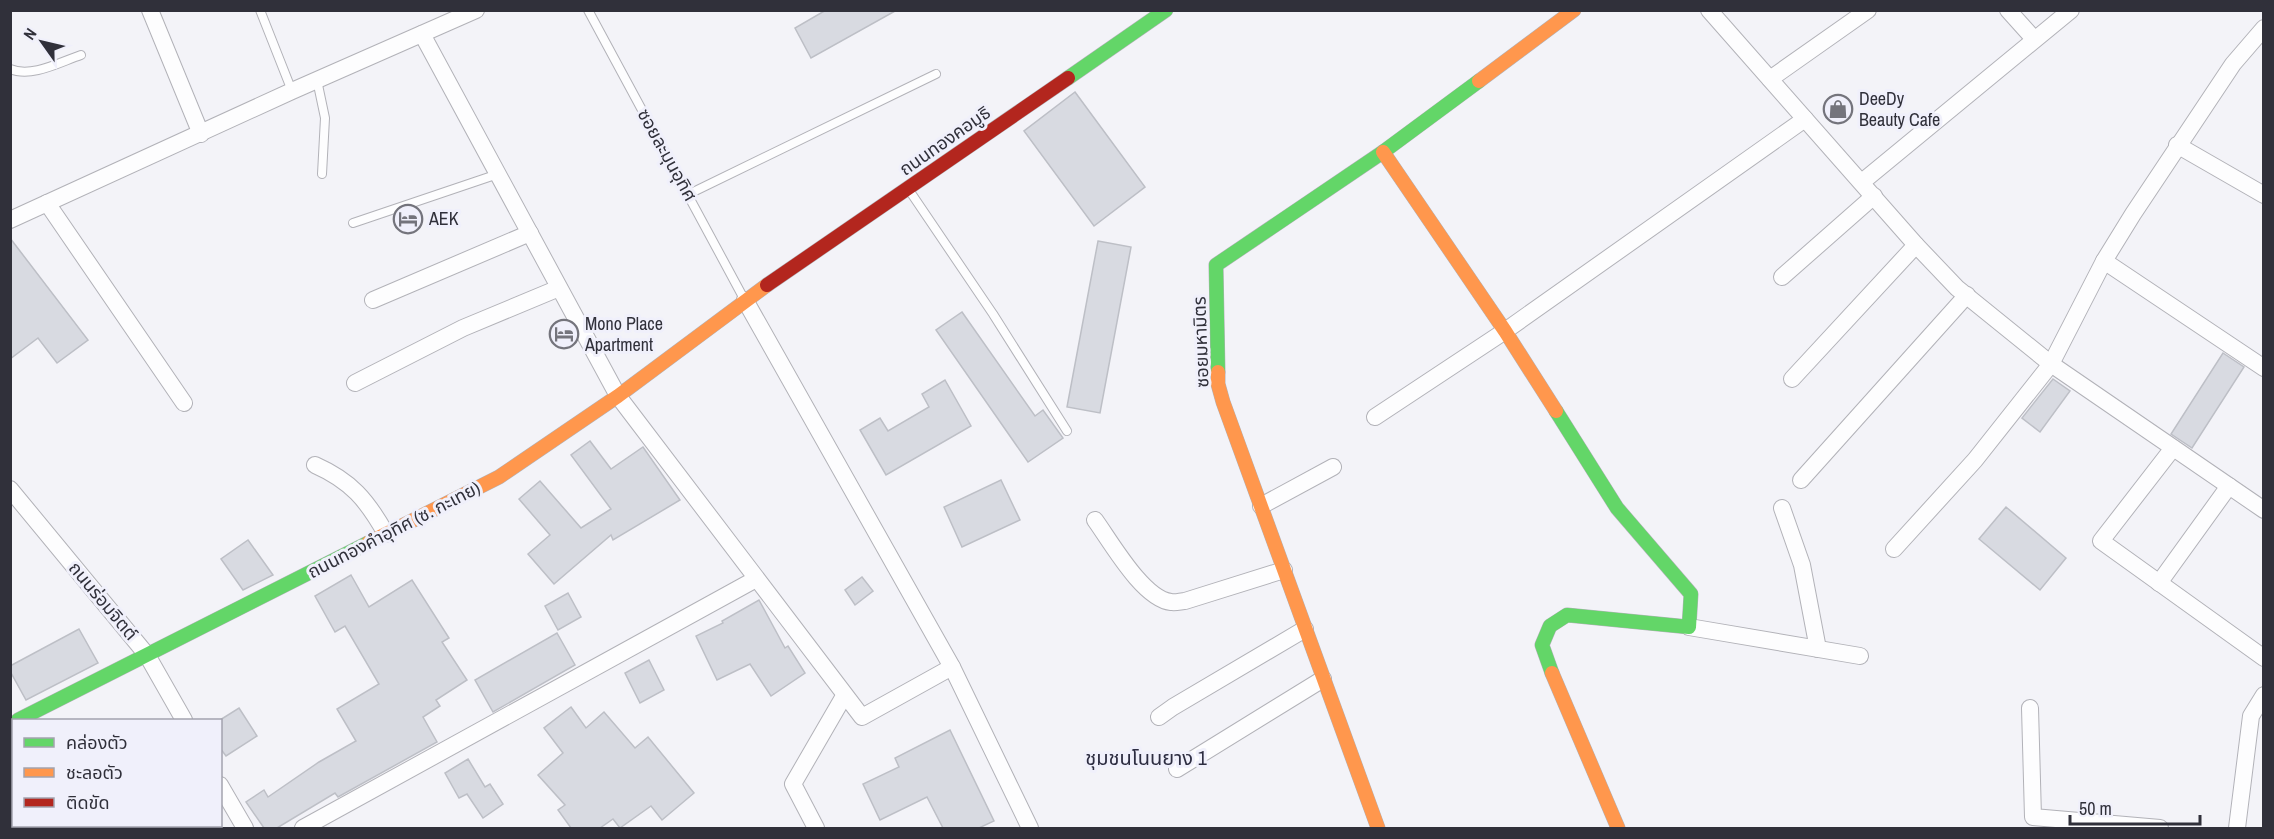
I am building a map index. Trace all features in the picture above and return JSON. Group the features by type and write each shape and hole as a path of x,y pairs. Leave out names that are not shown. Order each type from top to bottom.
{"street":[{"path":"150,10 201,134"},
{"path":"10,220 476,10"},
{"name":"ถนนทองคอมูธิ","path":"745,300 1166,10"},
{"name":"ซอยมหามิตร","path":"1378,828 1218,384 1216,265 1383,152 1574,10"},
{"path":"1709,10 1916,245 1967,295 2051,364 2264,510"},
{"path":"1770,79 1868,10"},
{"path":"2008,10 2034,39"},
{"path":"1862,182 2072,10"},
{"path":"1894,549 1975,460 2051,364 2104,261 2177,145 2234,64 2264,28"},
{"path":"422,34 618,396 844,696 862,717 952,667"},
{"path":"1375,417 1505,331 1804,119"},
{"path":"2177,145 2264,195"},
{"path":"1383,152 1505,331 1617,508 1691,594 1689,627"},
{"path":"1782,277 1874,196"},
{"path":"47,203 184,403"},
{"path":"373,300 530,233"},
{"path":"1792,379 1916,245"},
{"path":"2104,261 2264,368"},
{"path":"355,383 463,328 559,288"},
{"path":"1801,480 1967,295"},
{"path":"745,300 952,667 1030,828"},
{"name":"ถนนทองคำอุทิศ (ซ. กะเทย)","path":"20,719 499,477 618,396 745,300"},
{"path":"2173,448 2101,541 2264,658"},
{"path":"315,465 353,487 375,515 386,534"},
{"path":"1261,506 1333,467"},
{"path":"2159,583 2229,486"},
{"name":"ถนนร่อมจิตต์","path":"10,489 147,655 183,719"},
{"path":"1782,508 1802,566 1818,649"},
{"path":"1095,520 1140,581 1152,593 1173,603 1284,570"},
{"path":"303,828 756,579"},
{"path":"1618,828 1555,682 1542,645 1550,626 1567,615 1689,627 1860,656"},
{"path":"1159,717 1305,629"},
{"path":"1177,769 1323,679"},
{"path":"2237,828 2251,716 2264,695"},
{"path":"816,828 793,784 844,696"},
{"path":"2030,708 2033,817 2160,828"},
{"path":"222,788 245,828"}],"lane":[{"path":"260,10 292,91"},
{"name":"ซอยละมุนอุทิศ","path":"588,10 745,300"},
{"path":"10,69 20,73 81,55"},
{"path":"688,194 936,74"},
{"path":"317,80 325,118 322,174"},
{"path":"353,223 498,174"},
{"path":"908,188 993,314 1067,430"}],"building":[{"path":"826,10 897,10 811,58 795,28"},
{"path":"1075,92 1145,187 1094,226 1024,131"},
{"path":"10,238 88,340 57,363 38,338 10,359"},
{"path":"1098,241 1131,247 1100,413 1067,407"},
{"path":"962,312 1035,416 1043,410 1063,438 1028,462 936,330"},
{"path":"2223,353 2244,367 2192,448 2171,434"},
{"path":"2053,379 2070,391 2040,432 2022,418"},
{"path":"945,380 971,426 886,475 860,430 880,418 888,431 929,407 922,394"},
{"path":"590,441 611,469 643,447 680,500 613,540 611,535 554,584 528,554 550,535 519,499 540,481 581,528 611,509 571,455"},
{"path":"1001,480 1020,520 962,547 944,507"},
{"path":"2006,507 2066,558 2040,590 1979,539"},
{"path":"248,540 273,575 243,590 221,559"},
{"path":"351,575 369,607 412,580 449,638 442,642 467,680 436,700 440,706 423,717 437,742 338,797 335,793 277,828 264,828 246,802 264,790 268,797 319,762 356,741 337,709 379,684 345,626 335,632 315,596"},
{"path":"862,577 873,591 855,605 845,590"},
{"path":"568,593 581,617 558,630 545,606"},
{"path":"759,600 785,648 788,646 805,673 771,696 750,664 717,680 696,636 723,623 722,621"},
{"path":"79,629 98,663 26,700 10,671 10,666"},
{"path":"557,633 575,665 493,712 475,680"},
{"path":"649,660 664,690 640,703 625,673"},
{"path":"571,707 586,728 604,712 635,748 648,737 694,793 662,820 651,806 620,828 613,819 600,828 571,828 558,810 565,805 538,775 563,753 544,728"},
{"path":"239,708 257,736 226,756 222,751 222,719"},
{"path":"950,730 994,821 979,828 943,828 927,797 880,820 863,784 899,767 895,758"},
{"path":"468,759 485,787 490,784 503,804 483,818 467,794 459,798 445,773"}],"traffic: fast":[{"path":"1068,78 1166,10"},
{"path":"1218,372 1216,265 1383,152 1479,81"},
{"path":"1552,673 1542,645 1550,626 1567,615 1689,627 1691,594 1617,508 1556,411"},
{"path":"20,719 368,543"}],"traffic: slow":[{"path":"1479,81 1574,10"},
{"path":"1383,152 1505,331 1556,411"},
{"path":"368,543 499,477 618,396 767,285"},
{"path":"1218,372 1218,384 1223,402 1378,828"},
{"path":"1552,673 1618,828"}],"traffic: jam":[{"path":"767,285 1068,78"}],"place":[{"name":"DeeDy Beauty Cafe","path":"1838,109"},
{"name":"AEK","path":"408,219"},
{"name":"Mono Place Apartment","path":"564,334"}],"district":[{"name":"ชุมชนโนนยาง 1","path":"1146,758"}]}
